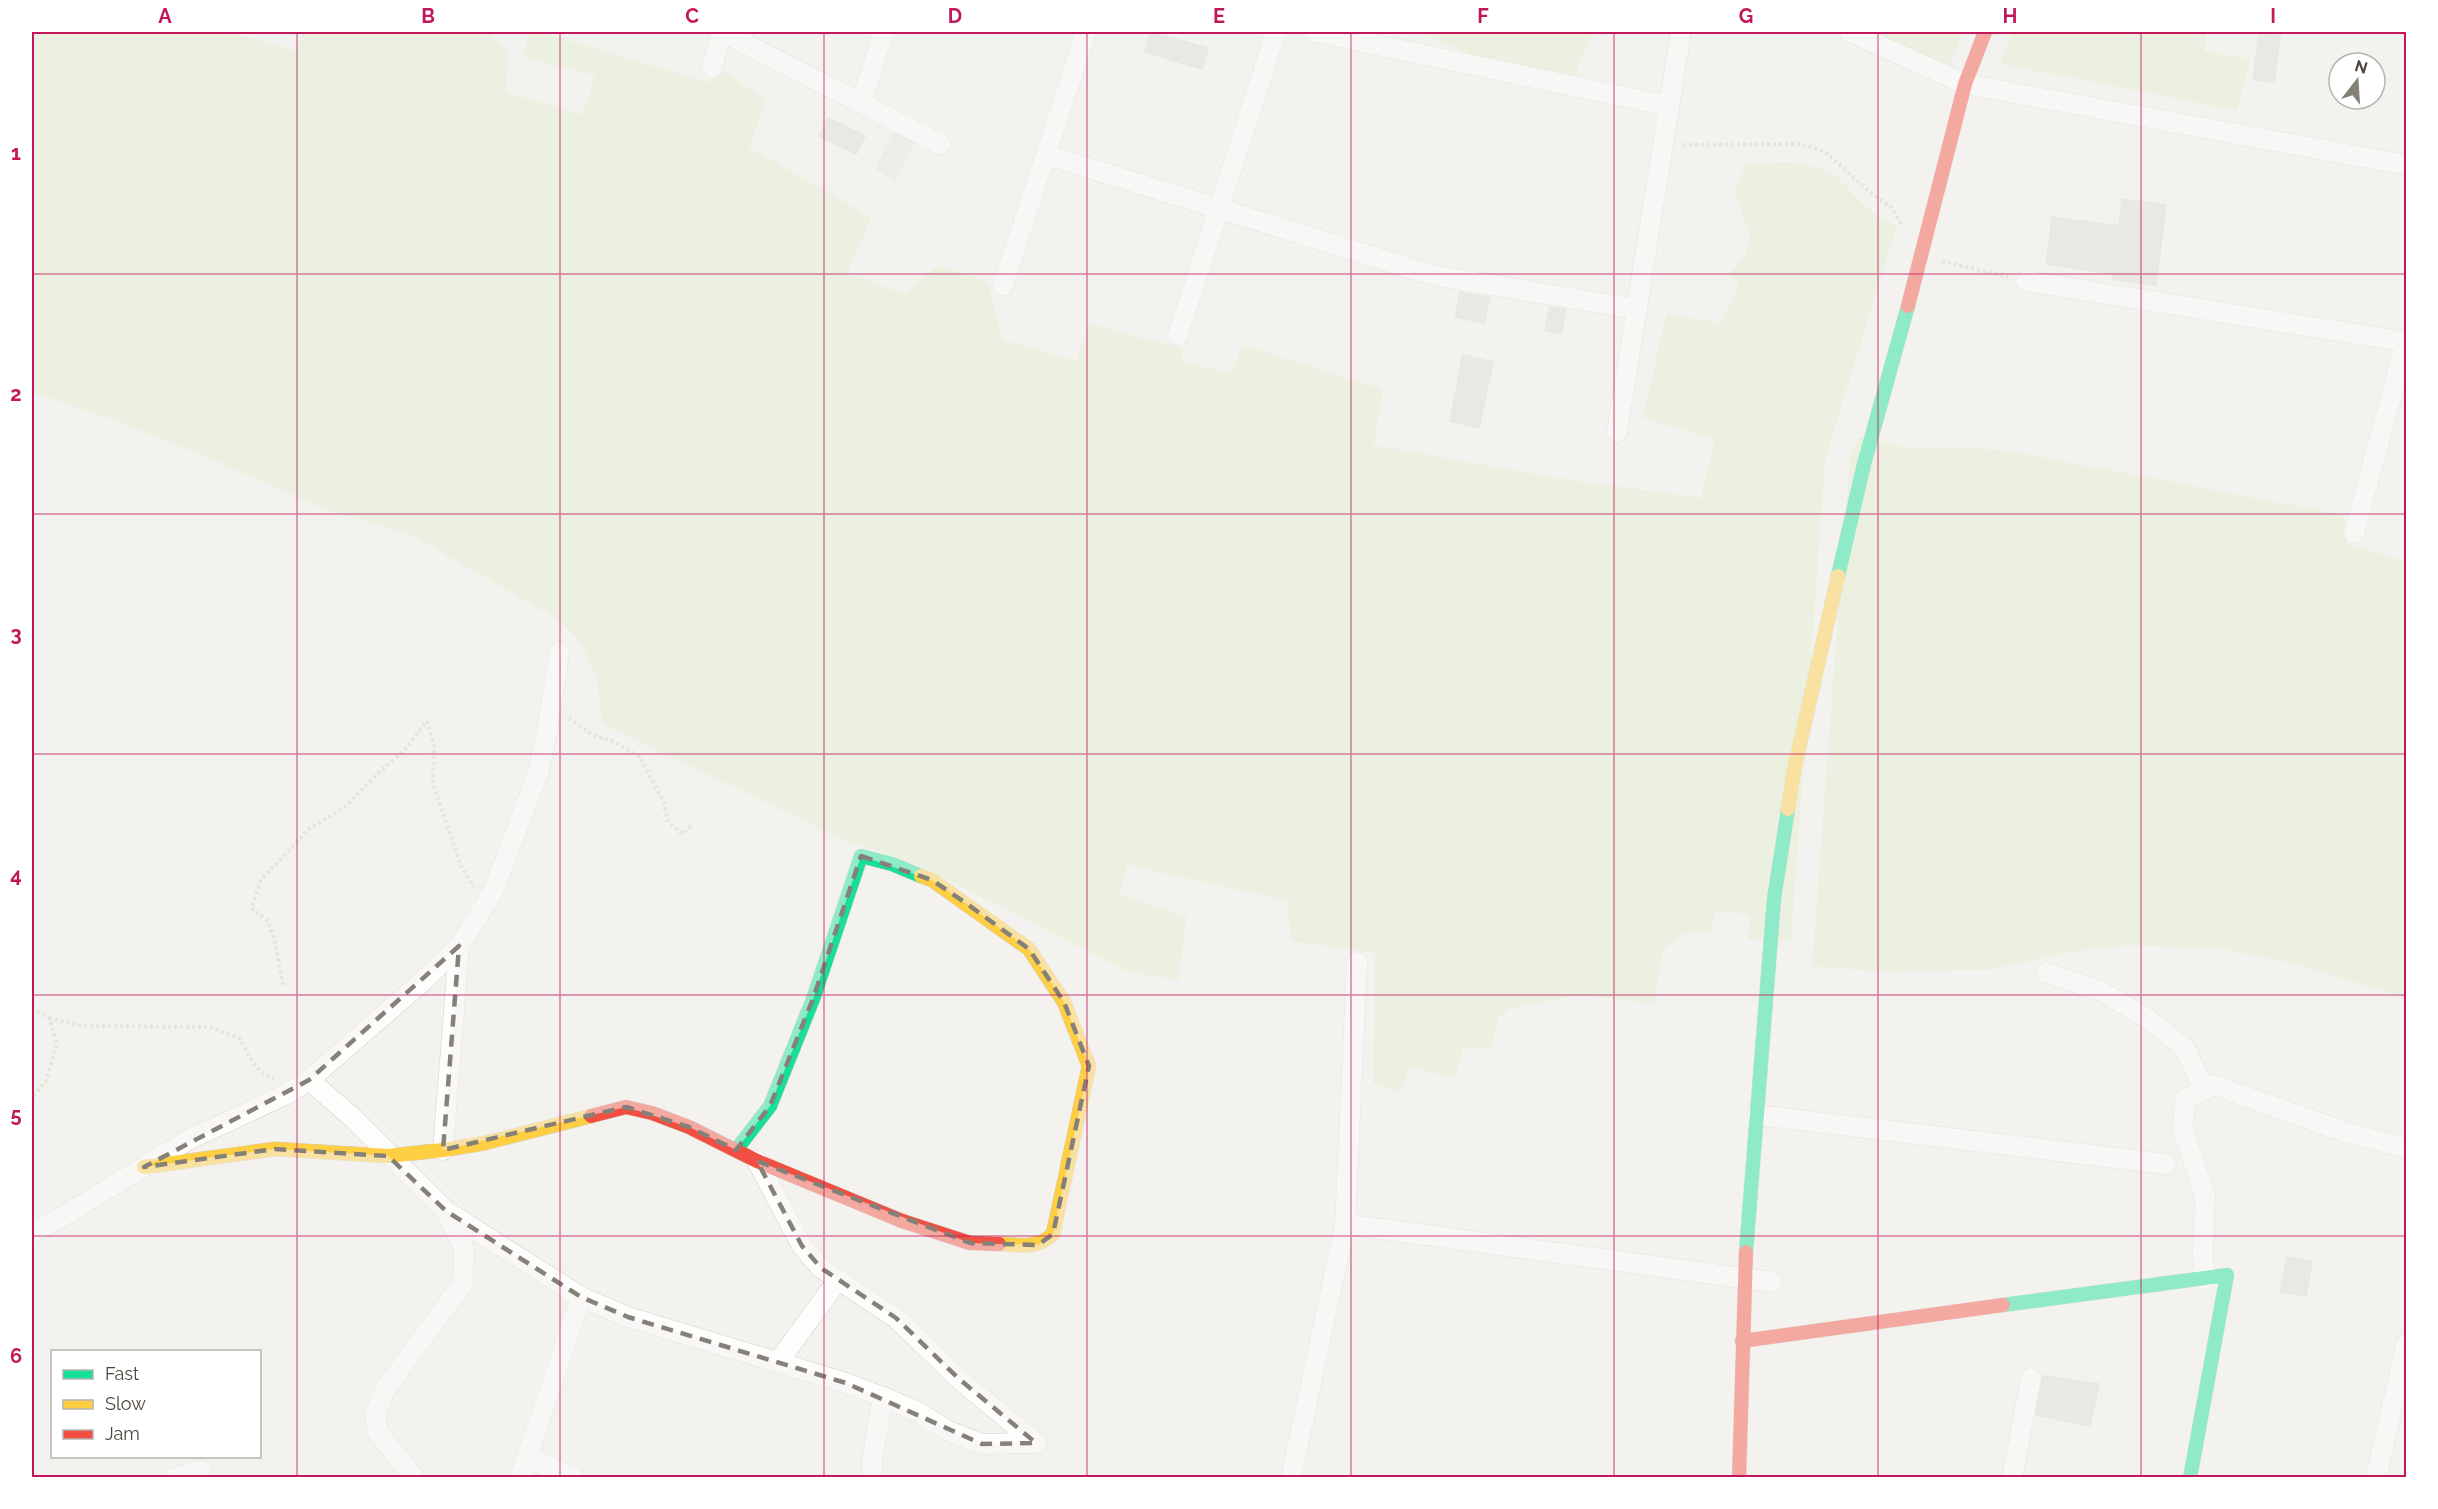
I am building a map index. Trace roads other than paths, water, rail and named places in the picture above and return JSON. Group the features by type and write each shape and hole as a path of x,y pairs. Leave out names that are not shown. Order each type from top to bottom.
{"street":[{"path":"712,67 723,32 940,144"},
{"path":"861,103 884,32"},
{"path":"1003,285 1086,32"},
{"path":"1178,335 1276,32"},
{"path":"1315,32 1669,106"},
{"path":"1617,432 1682,32"},
{"path":"1850,32 1965,84 2406,165"},
{"path":"1739,1478 1744,1279 1774,899 1794,770 1864,464 1965,84 1985,32"},
{"path":"1047,154 1432,275 1636,309"},
{"path":"2026,281 2406,342 2354,533"},
{"path":"32,1232 55,1221 188,1140 287,1094 309,1080 423,981 459,946 493,892 538,773 552,705 559,653"},
{"path":"144,1167 275,1149 388,1156 443,1150 485,1143 626,1107 652,1113 689,1127 757,1161 902,1221 970,1244 1038,1245 1053,1234 1089,1066 1064,1002 1029,949 932,880 892,864 861,856 813,999 770,1106 736,1150"},
{"path":"443,1150 459,946"},
{"path":"1291,1478 1345,1224 1357,962"},
{"path":"2047,973 2101,991 2148,1020 2185,1048 2204,1089"},
{"path":"309,1080 352,1118 446,1211 581,1297 628,1317 778,1362 883,1397 918,1412 946,1430 982,1444 1035,1443 958,1378 896,1318 821,1268 802,1246 757,1161"},
{"path":"2205,1278 2203,1256 2205,1196 2183,1130 2184,1099 2214,1085 2345,1132 2406,1148"},
{"path":"1757,1115 2166,1164"},
{"path":"414,1478 378,1432 375,1414 386,1388 463,1283 464,1249 446,1211"},
{"path":"1345,1224 1772,1282"},
{"path":"1742,1341 2227,1275 2190,1478"},
{"path":"778,1362 838,1280"},
{"path":"520,1478 581,1297"},
{"path":"2376,1478 2406,1345"},
{"path":"2012,1478 2031,1378"},
{"path":"873,1478 872,1462 883,1397"},
{"path":"527,1457 574,1478"},
{"path":"175,1478 201,1470"}]}
